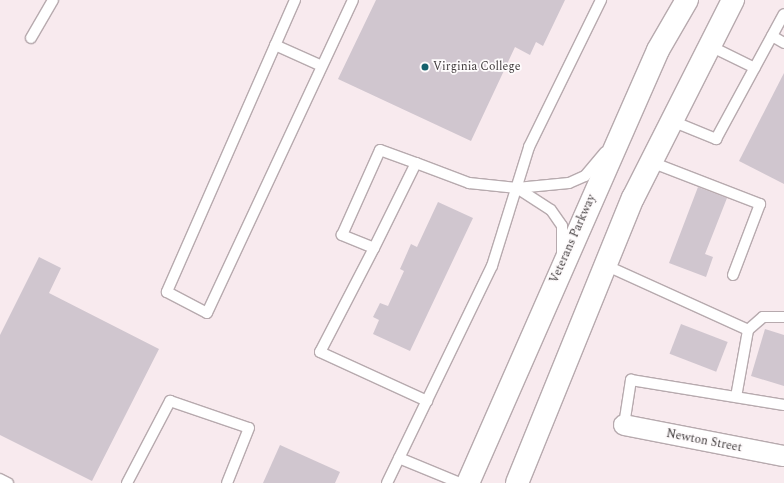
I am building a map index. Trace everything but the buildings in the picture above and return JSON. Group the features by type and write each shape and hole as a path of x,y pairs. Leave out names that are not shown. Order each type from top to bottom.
{"main road":[{"name":"Veterans Parkway","path":"468,483 562,263 658,50 687,0"},
{"path":"517,483 561,382 605,265 651,162 708,44 733,0"}],"street":[{"name":"Newton Street","path":"624,425 784,456"}],"lane":[{"path":"31,38 53,0"},
{"path":"295,0 167,292 207,313 353,0"},
{"path":"387,483 492,266 529,147 601,0"},
{"path":"672,121 716,139 784,14"},
{"path":"772,36 784,43"},
{"path":"708,44 755,68"},
{"path":"275,45 322,66"},
{"path":"374,248 342,235 380,150 469,183 516,188 569,183 585,176 620,134"},
{"path":"651,162 760,204 733,275"},
{"path":"416,163 320,352 427,401"},
{"path":"516,188 540,200 562,226 562,263"},
{"path":"605,265 748,330"},
{"path":"736,397 748,330 763,317 784,316"},
{"path":"624,425 631,380 784,405"},
{"path":"127,483 170,401 248,428 227,483"},
{"path":"399,458 460,483"},
{"path":"0,479 8,483"}],"place":[{"name":"Virginia College","path":"425,67"}]}
